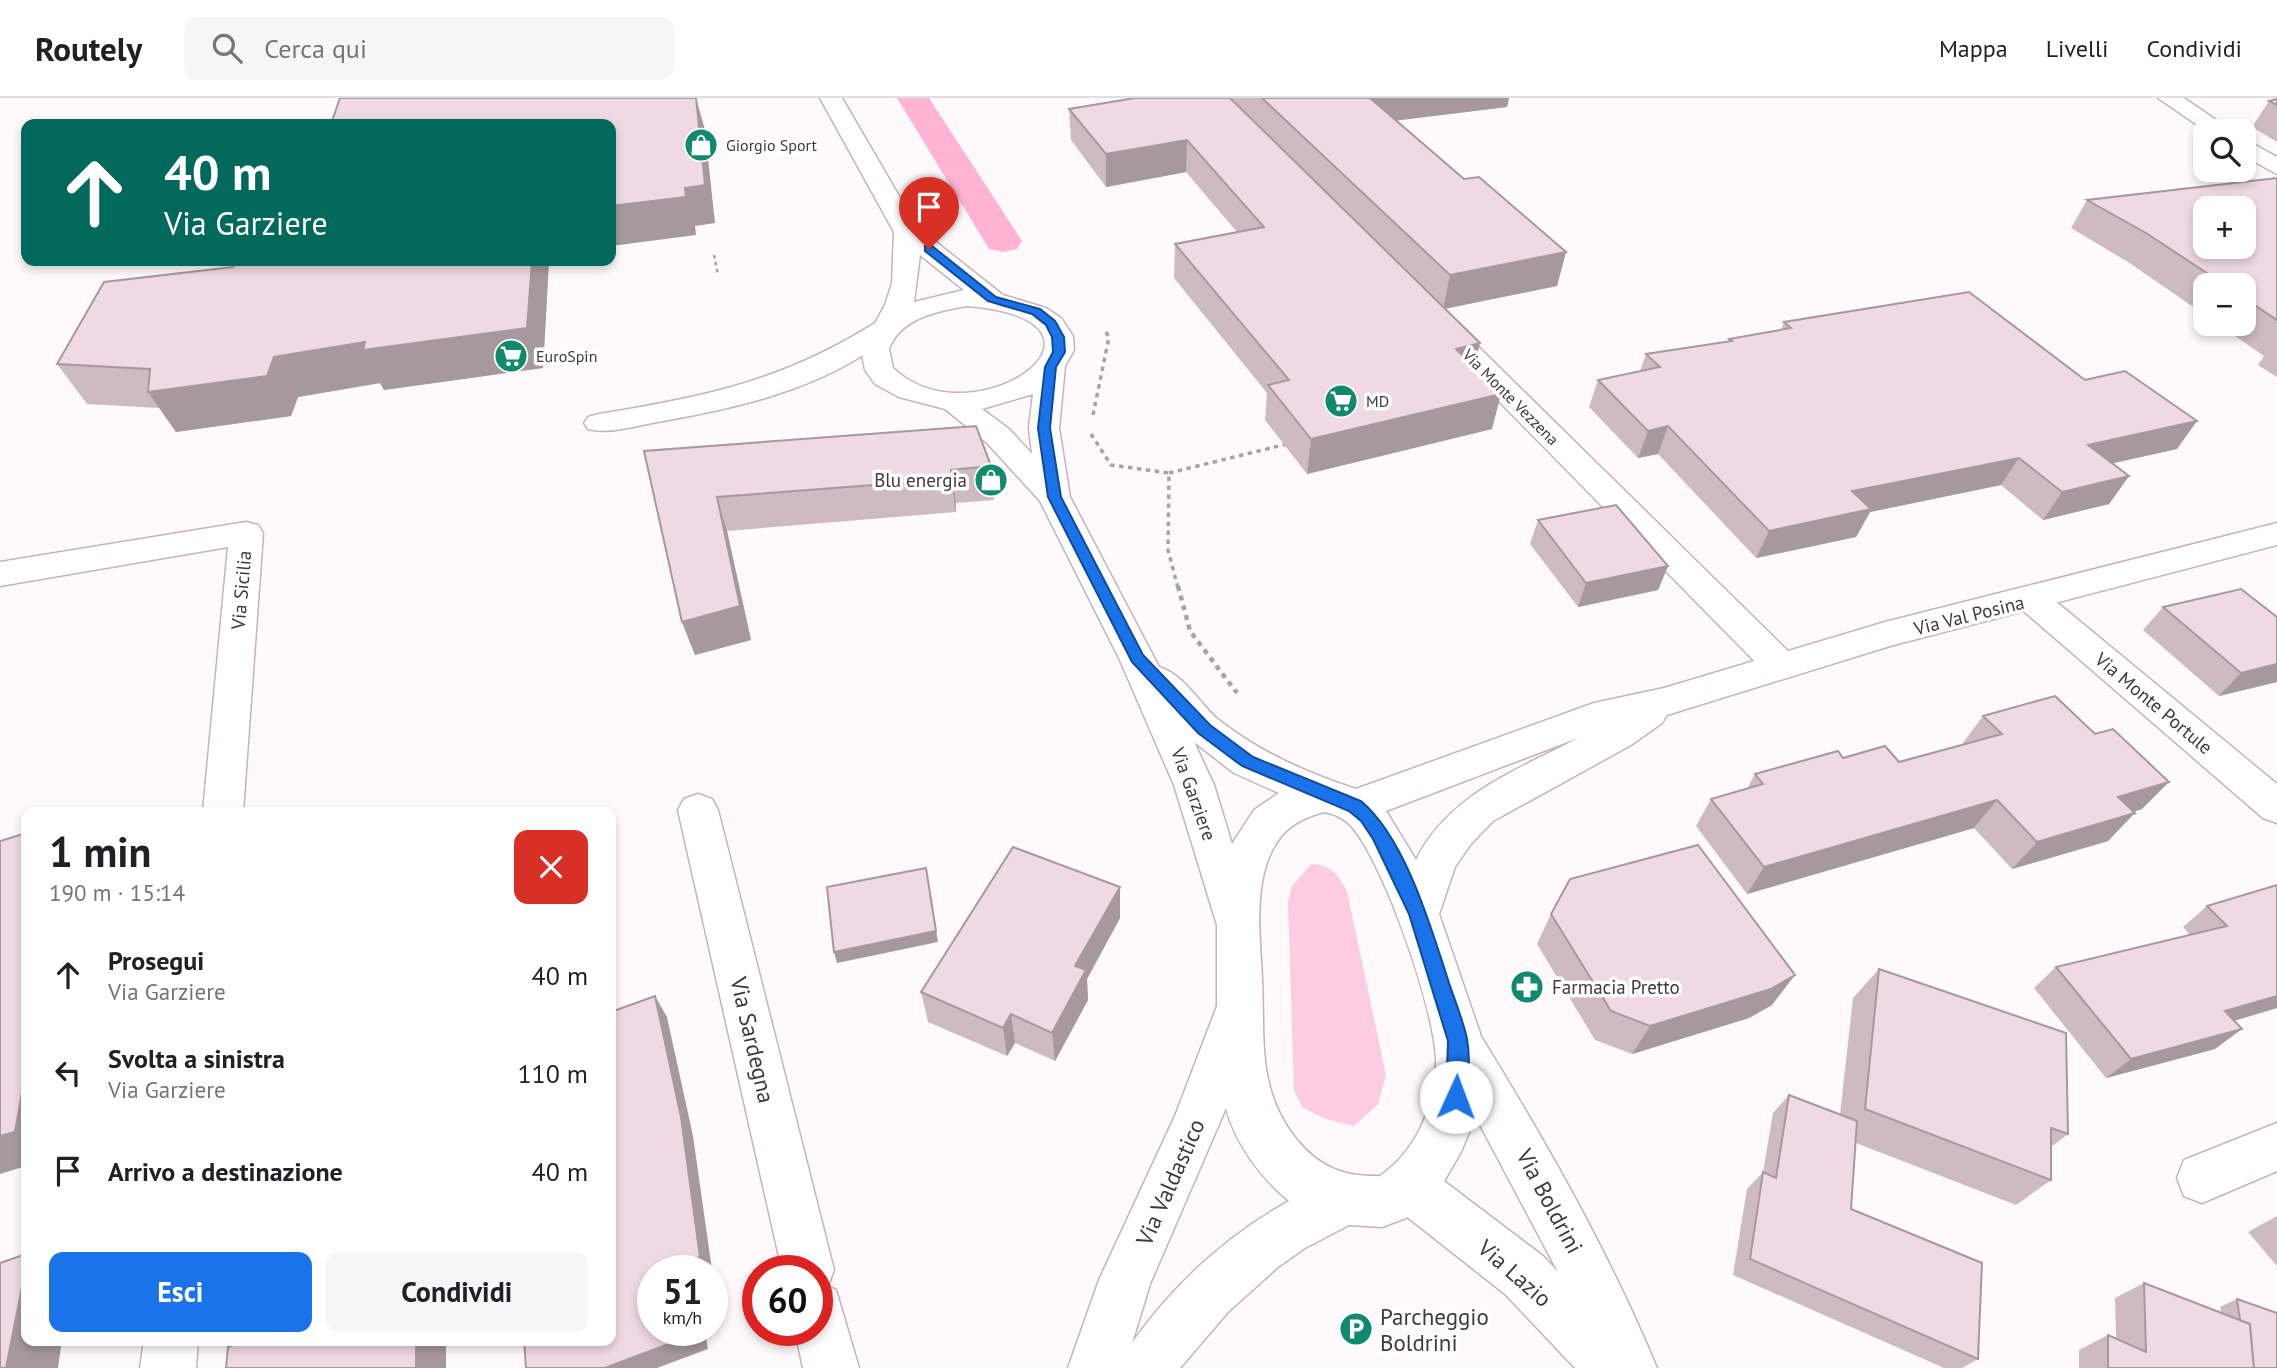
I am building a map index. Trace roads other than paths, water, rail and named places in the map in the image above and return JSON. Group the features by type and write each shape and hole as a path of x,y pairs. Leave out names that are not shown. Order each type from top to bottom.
{"main road":[{"name":"Via Garziere","path":"831,98 907,232 992,299"},
{"path":"2169,98 2202,119"},
{"path":"2256,154 2277,167"},
{"name":"Via Garziere","path":"907,232 907,281 901,307 874,347 877,366 892,383 919,395 972,400 1010,392 1034,381 1051,367"},
{"name":"Via Garziere","path":"885,329 920,307 955,300 992,299 1036,312 1051,323 1058,337 1059,352 1051,367 1044,428 1054,497"},
{"name":"Via Monte Vezzena","path":"1417,302 1781,666"},
{"path":"599,423 681,410 783,385 847,356 885,329"},
{"name":"Via Garziere","path":"952,400 998,436 1054,497 1138,658 1194,785 1238,934"},
{"name":"Via Sicilia","path":"0,574 246,533 223,807"},
{"name":"Via Val Posina","path":"1238,934 1241,874 1250,849 1278,813 1293,802 1339,801 1594,716 1664,702 1885,635 2277,534"},
{"name":"Via Monte Portule","path":"2031,599 2277,807"},
{"name":"Via Garziere","path":"1138,658 1204,729 1225,746 1248,762 1339,801"},
{"name":"Via Val Posina","path":"1418,914 1436,862 1455,833 1479,810 1618,736 1664,702"},
{"path":"1238,934 1241,1060 1251,1112 1284,1166 1316,1192 1344,1201 1385,1202 1410,1187 1439,1144 1456,1097 1458,1041 1418,914 1402,877 1367,816 1339,801"},
{"name":"Via Sardegna","path":"698,810 804,1255"},
{"name":"Via Valdastico","path":"1096,1368 1125,1280 1203,1107 1240,995"},
{"name":"Via Boldrini","path":"1458,1041 1510,1126 1593,1283 1629,1368"},
{"path":"2203,1178 2277,1147"},
{"name":"Via Lazio","path":"1410,1187 1524,1275 1613,1368"},
{"path":"1147,1368 1171,1330 1267,1242 1316,1212 1344,1201"},
{"path":"168,1368 170,1346"},
{"path":"826,1346 831,1368"}],"waterway":[{"path":"913,98 1003,241"}],"place":[{"name":"Giorgio Sport","path":"701,145"},
{"name":"EuroSpin","path":"511,356"},
{"name":"MD","path":"1341,401"},
{"name":"Blu energia","path":"991,480"},
{"name":"Farmacia Pretto","path":"1527,987"},
{"name":"Parcheggio Boldrini","path":"1356,1329"}]}
